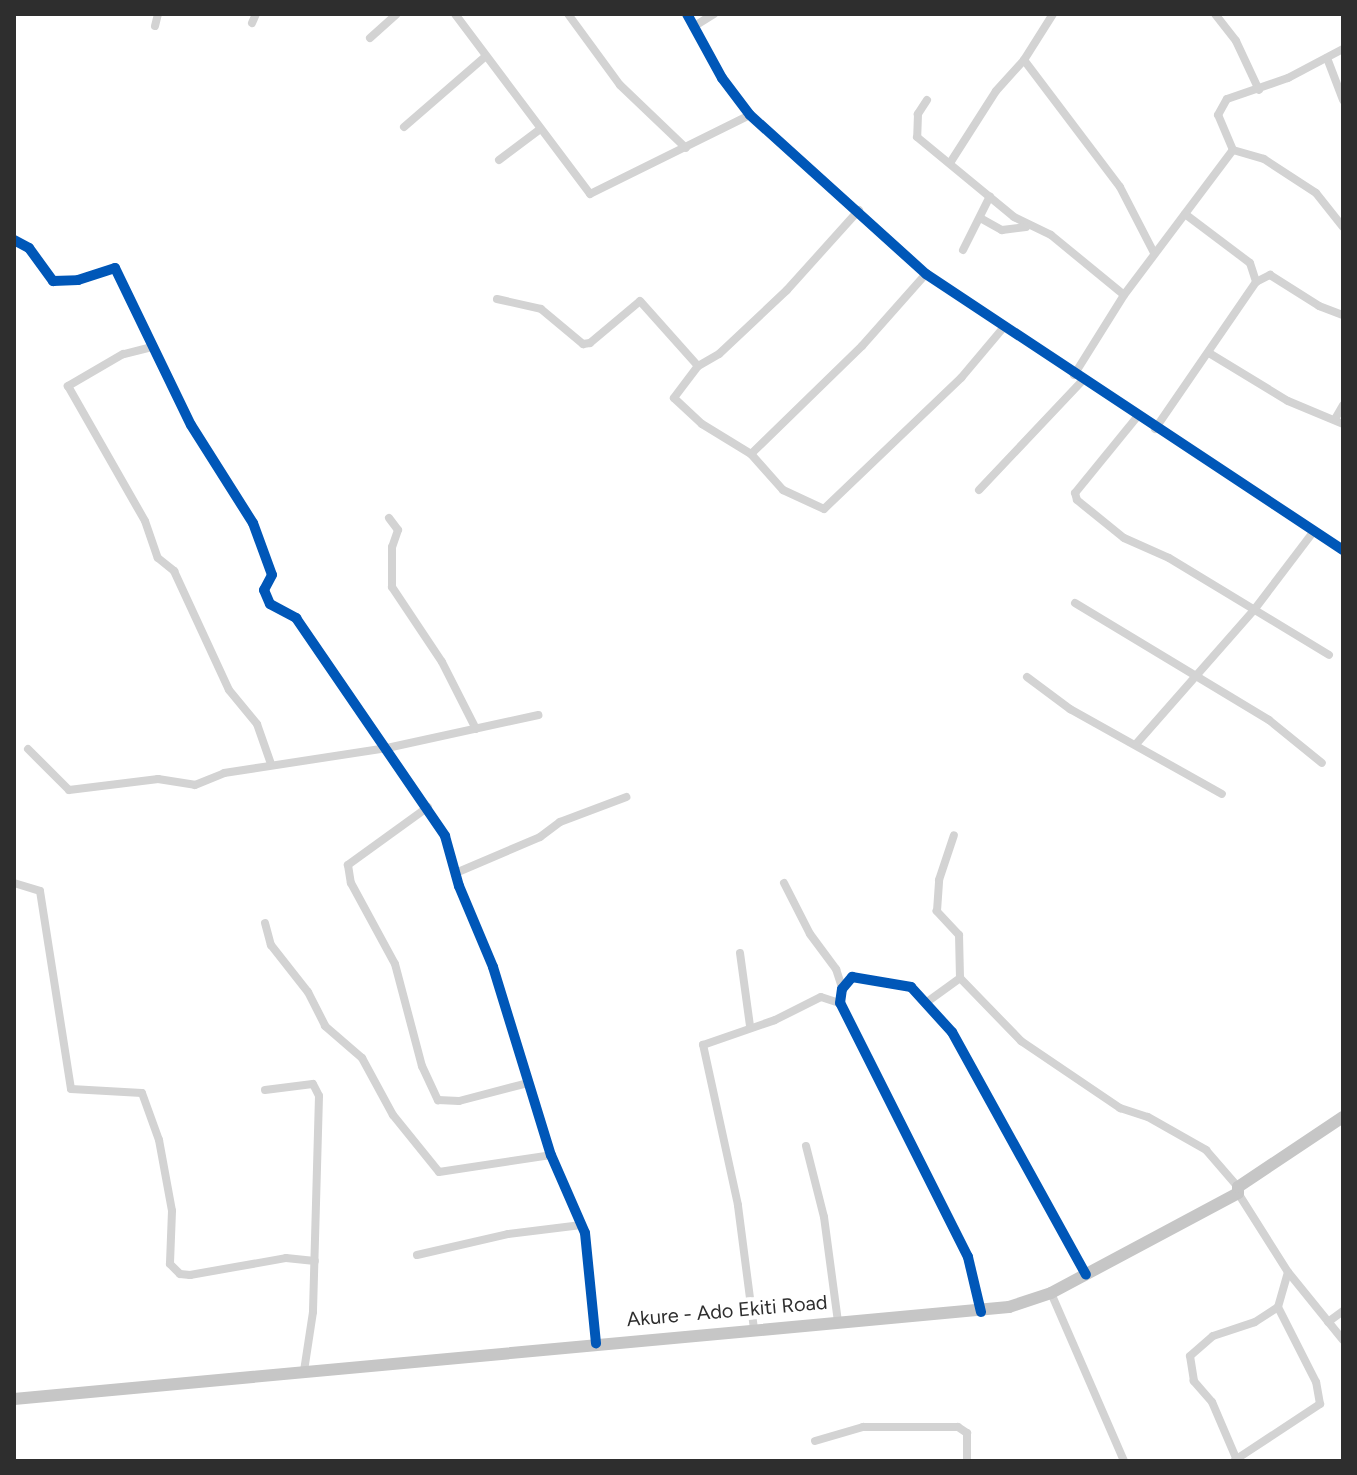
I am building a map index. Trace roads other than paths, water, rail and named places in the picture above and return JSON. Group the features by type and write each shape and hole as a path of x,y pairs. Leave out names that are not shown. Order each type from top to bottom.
{"main road":[{"name":"Akure - Ado Ekiti Road","path":"14,1399 596,1343 981,1312 1051,1293 1086,1275 1238,1190 1343,1117"}],"street":[{"path":"155,26 158,14"},
{"path":"370,38 397,14"},
{"path":"455,14 590,194 750,115"},
{"path":"568,14 620,85 686,148"},
{"path":"687,14 722,78 750,115 815,177 859,210 926,274 1155,429 1343,550"},
{"path":"693,27 714,14"},
{"path":"950,163 996,91 1024,60 1053,14"},
{"path":"1215,14 1236,41 1259,90"},
{"path":"1233,150 1218,115 1220,105 1259,90 1343,49"},
{"path":"404,127 486,56"},
{"path":"1327,58 1343,100"},
{"path":"1024,60 1120,187 1154,253"},
{"path":"927,100 918,114 917,137 1027,227 1051,235 1124,295"},
{"path":"499,160 539,130"},
{"path":"1233,150 1264,159 1335,211 1343,227"},
{"path":"979,490 1078,378 1124,295 1233,150"},
{"path":"963,250 982,219 990,196"},
{"path":"1335,211 1343,204"},
{"path":"859,210 787,290 719,354 698,366 674,398 702,424 751,454 783,490 824,509 961,378 1004,327"},
{"path":"1185,214 1250,263 1256,282"},
{"path":"982,219 1002,230 1027,227"},
{"path":"14,240 29,248 53,281 78,280 115,268 191,425 253,523 272,575 264,590 270,604 296,618 428,807 458,872 551,1155 581,1225 589,1252 596,1343"},
{"path":"751,454 862,346 926,274"},
{"path":"1155,429 1256,282 1270,275 1319,306 1343,315"},
{"path":"497,299 553,316 583,344 590,343 640,301 698,366"},
{"path":"152,347 123,354 68,386 145,521 158,558 174,571 229,690 257,724 271,764"},
{"path":"1209,353 1288,401 1339,421 1343,405"},
{"path":"1137,417 1075,493 1077,500 1124,538 1169,558 1329,655"},
{"path":"389,518 398,530 392,547 392,587 442,662 476,729"},
{"path":"1137,743 1254,610 1314,531"},
{"path":"1075,603 1287,731 1322,763"},
{"path":"1027,677 1070,709 1137,743 1222,794"},
{"path":"28,749 69,790 79,792 158,779 195,785 224,773 387,748 538,715"},
{"path":"458,872 540,837 560,822 626,797"},
{"path":"428,807 348,865 351,883 395,964 422,1066 438,1100 459,1101 528,1083"},
{"path":"954,835 939,880 937,911 959,935 960,978 1011,1026 1021,1041 1120,1108 1148,1117 1206,1150 1238,1190 1288,1272 1343,1340"},
{"path":"14,883 40,891 71,1089 142,1093 159,1140 172,1211 170,1264 180,1274 190,1275 286,1258 315,1261"},
{"path":"784,883 810,934 836,969 842,989 840,1003 968,1257 981,1312"},
{"path":"265,923 271,945 308,992 325,1026 362,1058 393,1115 439,1172 551,1155"},
{"path":"740,953 750,1026"},
{"path":"836,969 852,977 911,987 927,1002 965,1053 1086,1275"},
{"path":"842,989 852,977"},
{"path":"927,1002 960,978"},
{"path":"754,1329 738,1205 703,1045 821,997 840,1003"},
{"path":"265,1090 313,1084 319,1096 312,1208 315,1261 304,1371"},
{"path":"806,1146 824,1217 838,1322"},
{"path":"417,1255 508,1234 581,1225"},
{"path":"1278,1307 1316,1382 1320,1404 1235,1459 1212,1402 1194,1381 1190,1356 1213,1336 1255,1322 1278,1307 1288,1272"},
{"path":"1051,1293 1124,1461"},
{"path":"1328,1322 1343,1311"},
{"path":"815,1441 875,1426 958,1427 967,1433 967,1461"}]}
